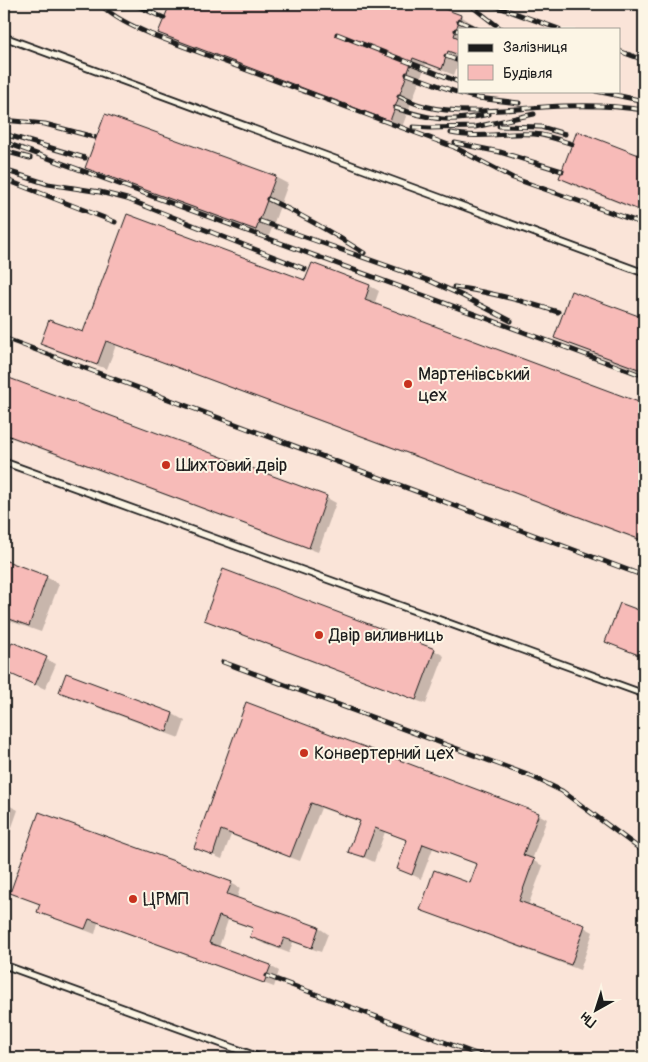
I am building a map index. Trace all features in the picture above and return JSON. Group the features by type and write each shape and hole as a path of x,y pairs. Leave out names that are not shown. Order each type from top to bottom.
{"lane":[{"path":"4,37 644,273"},
{"path":"4,462 644,694"},
{"path":"4,965 261,1058"}],"shaded area":[{"path":"4,4 644,4 644,1058 4,1058"}],"building":[{"path":"170,4 431,4 461,15 454,36 458,38 458,55 448,51 442,69 413,58 390,121 158,33"},
{"path":"105,114 276,176 256,230 85,168"},
{"path":"577,131 644,157 644,212 559,178"},
{"name":"Мартенівський цех","path":"127,214 305,280 312,263 370,285 365,300 644,404 644,541 106,341 97,365 40,344 49,320 83,332"},
{"path":"571,291 644,318 644,371 554,338"},
{"name":"Шихтовий двір","path":"9,378 327,496 309,548 4,434 4,391"},
{"path":"4,560 47,576 29,626 4,617"},
{"name":"Двір виливниць","path":"223,569 435,649 416,700 204,620"},
{"path":"620,603 644,612 644,657 605,642"},
{"path":"12,642 47,657 35,685 4,671 4,661"},
{"path":"66,673 173,713 167,732 59,692"},
{"name":"Конвертерний цех","path":"246,702 539,813 523,855 534,859 519,901 585,925 571,965 420,910 434,870 470,883 477,864 423,844 412,875 397,869 407,840 375,828 364,857 348,852 360,821 311,803 290,857 221,830 213,855 194,848"},
{"name":"ЦРМП","path":"39,812 232,882 227,894 319,927 312,948 284,938 280,948 250,937 253,928 219,916 209,943 271,965 264,983 89,919 85,929 37,912 40,904 10,893"}],"railway":[{"path":"100,4 117,18 150,34 454,147 513,178 644,224"},
{"path":"133,4 164,18"},
{"path":"469,4 500,28"},
{"path":"490,4 556,28"},
{"path":"459,21 475,28"},
{"path":"337,34 458,82"},
{"path":"620,51 644,60"},
{"path":"446,56 458,61"},
{"path":"407,74 478,98 519,103"},
{"path":"601,92 644,101"},
{"path":"399,96 421,105 458,111 584,106 644,110"},
{"path":"395,108 431,118 442,119 463,119 489,114"},
{"path":"413,127 475,127 534,114"},
{"path":"4,120 45,124 94,137"},
{"path":"499,126 541,127 565,134"},
{"path":"451,133 461,135 534,134 572,144"},
{"path":"4,134 85,158"},
{"path":"4,142 644,376"},
{"path":"455,143 500,152 562,171"},
{"path":"4,151 30,158"},
{"path":"4,170 48,184 100,192 127,199 305,269"},
{"path":"4,179 115,222"},
{"path":"268,199 293,211 364,253"},
{"path":"260,221 430,281 511,321"},
{"path":"454,287 506,297 558,312"},
{"path":"4,338 644,576"},
{"path":"223,662 533,777 562,791 644,852"},
{"path":"267,976 487,1058"}],"place":[{"name":"Мартенівський цех","path":"408,384"},
{"name":"Шихтовий двір","path":"166,465"},
{"name":"Двір виливниць","path":"319,635"},
{"name":"Конвертерний цех","path":"304,753"},
{"name":"ЦРМП","path":"133,899"}]}
